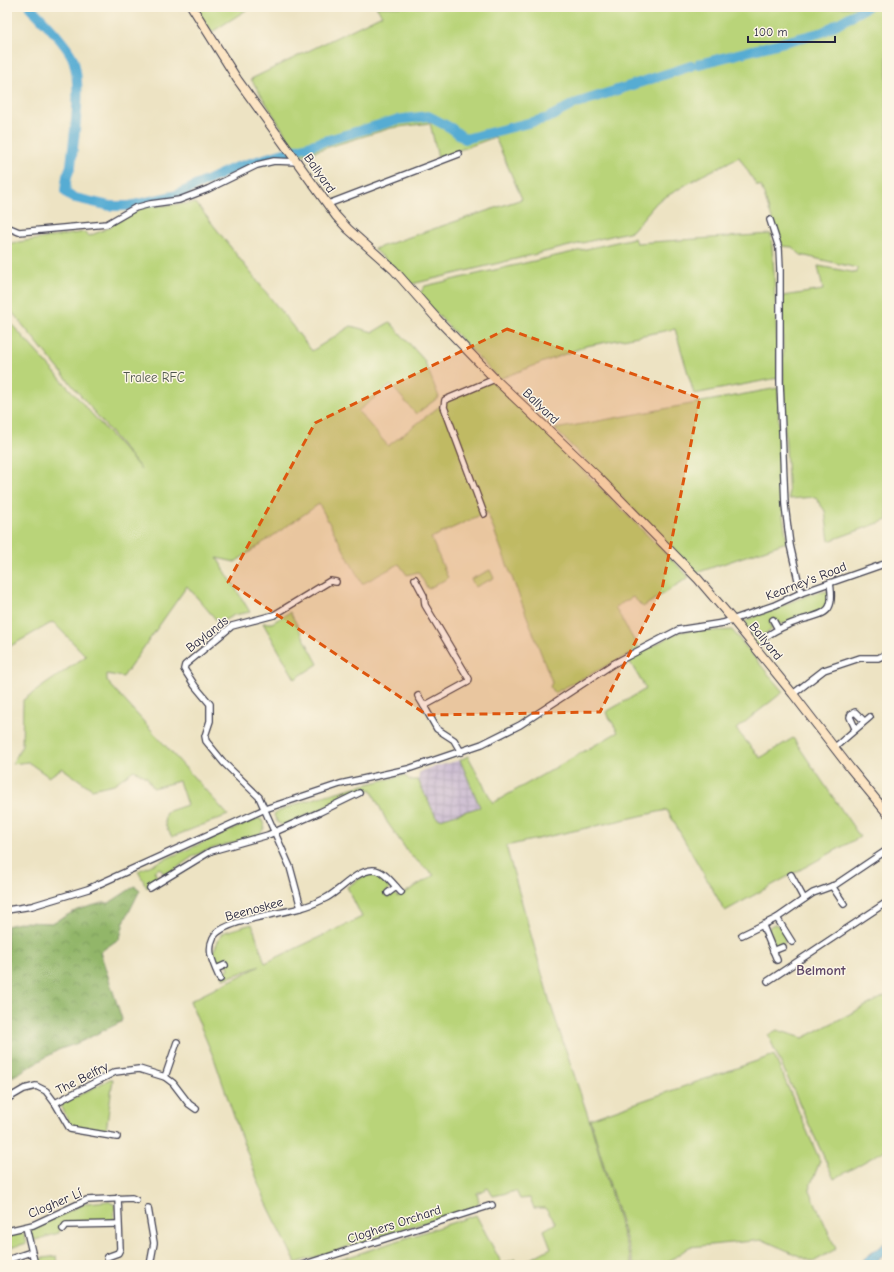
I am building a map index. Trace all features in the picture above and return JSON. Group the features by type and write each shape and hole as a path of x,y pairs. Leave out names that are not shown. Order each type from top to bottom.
{"street":[{"name":"Ballyard","path":"192,7 237,79 328,204 348,229 394,270 438,320 495,379 598,477 698,579 793,694 834,748 886,809"},
{"path":"328,204 459,154"},
{"path":"7,227 19,232 107,224 135,208 150,204 179,200 208,189 257,165 274,161 296,159"},
{"path":"770,220 779,248 780,382 785,505 790,545 802,593"},
{"path":"484,514 444,407 445,400 495,379"},
{"name":"Kearney's Road","path":"7,910 32,906 88,889 265,809 340,784 408,769 482,744 520,725 607,668 660,638 678,630 733,620 775,605 802,593 887,563"},
{"path":"415,579 424,596 425,605 469,679 468,682 424,706"},
{"name":"Baylands","path":"265,809 259,798 206,742 210,720 210,704 188,676 184,669 185,665 232,626 274,615 330,581 336,582"},
{"path":"767,636 778,629 827,612 833,598 830,584"},
{"path":"773,620 778,629"},
{"path":"793,694 824,670 860,658 878,658 887,654"},
{"path":"418,696 437,729 454,740 461,752"},
{"path":"855,728 850,717 851,714 855,712 864,721"},
{"path":"834,748 855,728 870,717"},
{"path":"150,888 211,851 274,832 359,793"},
{"name":"Beenoskee","path":"265,809 290,867 301,908"},
{"path":"742,935 763,926 813,893 832,886 886,853"},
{"name":"Beenoskee","path":"220,979 210,949 213,938 219,930 236,923 301,908 326,898 365,872 372,870 378,870 383,873 401,892"},
{"path":"791,875 804,899"},
{"path":"832,886 844,904"},
{"path":"388,893 396,887"},
{"path":"768,981 887,902"},
{"path":"777,918 792,942"},
{"path":"763,926 777,960"},
{"path":"773,951 783,947"},
{"path":"216,969 225,965"},
{"path":"165,1077 177,1042"},
{"name":"The Belfry","path":"55,1103 120,1071 139,1069 165,1077 173,1083 189,1104 196,1109"},
{"name":"The Belfry","path":"7,1099 24,1089 36,1086 46,1091 55,1103 70,1129 117,1138"},
{"path":"108,1257 118,1253 120,1249 118,1198"},
{"name":"Clogher Lí","path":"7,1230 26,1227 87,1200 132,1198 136,1200"},
{"name":"Cloghers Orchard","path":"302,1265 492,1205"},
{"path":"148,1208 154,1243 150,1265"},
{"name":"Clogher Lí","path":"63,1229 66,1225 118,1224"},
{"name":"Clogher Lí","path":"26,1227 35,1265"},
{"path":"7,1260 31,1252"}],"highlighted area":[{"path":"507,329 700,398 662,589 600,712 427,715 228,582 315,423"}],"shaded area":[{"path":"460,760 480,807 440,819 436,817 418,780 419,773 423,770"}],"green space":[{"path":"193,7 251,7 212,32"},
{"path":"376,7 887,7 887,520 829,541 825,511 815,497 789,499 784,412 783,296 823,290 818,266 857,273 857,268 801,255 792,247 781,246 761,186 757,186 739,157 699,177 657,202 632,231 412,284 374,249 522,199 495,137 438,158 430,123 391,128 299,156 251,79 382,15"},
{"name":"Tralee RFC","path":"196,203 312,351 351,326 373,332 390,322 424,360 439,397 416,414 391,385 358,411 388,446 445,402 492,379 689,577 643,607 633,597 615,607 639,649 554,693 550,687 552,682 487,512 431,538 448,578 428,589 418,572 407,575 399,564 362,584 319,504 235,562 217,558 250,612 234,615 219,623 187,586 123,677 107,674 107,681 228,815 172,837 165,822 166,812 187,805 179,781 153,788 147,777 134,770 114,784 92,789 62,768 49,777 28,762 12,764 22,746 23,700 86,656 53,622 7,648 7,319 141,469 7,306 7,246 12,243 85,232 89,236 106,229 143,207"},
{"path":"771,234 778,378 694,394 675,329 586,346 499,379 419,295 425,286 634,238 636,243"},
{"path":"778,388 780,495 787,542 696,573 555,429"},
{"path":"490,570 494,578 475,587 471,579"},
{"path":"828,591 829,604 821,612 782,624 778,623 774,618 769,621 772,629 764,636 767,640 758,646 745,630 744,623 749,619 811,594"},
{"path":"290,612 318,664 295,679 263,623 272,623"},
{"path":"704,629 709,631 732,630 783,692 736,729 760,758 793,738 860,837 725,911 667,810 506,846 551,1006 589,1119 632,1265 519,1265 551,1248 544,1230 556,1223 545,1208 534,1208 530,1198 520,1199 516,1191 493,1196 488,1188 477,1193 479,1203 475,1207 296,1263 266,1202 239,1131 215,1061 190,1001 260,966 224,979 222,974 229,969 227,962 217,966 213,952 222,933 252,924 265,963 362,917 347,887 361,878 369,874 377,873 389,886 390,889 384,894 388,898 394,893 398,897 434,875 410,855 387,822 371,789 364,793 362,789 352,794 346,791 341,794 338,801 288,824 283,825 278,823 274,815 281,810 313,799 404,775 410,780 418,780 436,817 440,819 480,807 460,760 468,756 493,803 618,732 606,712 646,689 628,659 679,632"},
{"path":"259,818 264,822 264,828 262,832 256,836 204,851 192,857 168,874 164,874 160,868 154,871 158,878 147,888 138,871"},
{"path":"135,886 140,890 124,922 120,938 100,952 122,1019 121,1022 78,1043 58,1050 7,1080 7,926 22,922 52,923 77,910 102,903 109,903"},
{"path":"774,924 778,925 787,938 783,944 784,946 777,948 773,945 774,942 771,933 768,932 769,927"},
{"path":"887,995 887,1149 834,1179 768,1035 777,1030 803,1038"},
{"path":"774,1055 820,1161 809,1189 836,1249 813,1262 763,1240 689,1247 664,1265 634,1265 590,1119"},
{"path":"110,1079 113,1079 106,1131 85,1128 72,1129 61,1105"},
{"path":"108,1201 115,1205 114,1220 65,1223 60,1226 59,1233 32,1241 30,1234 32,1229 86,1203"},
{"path":"476,1215 502,1264 516,1259 519,1265 324,1265"},
{"path":"21,1232 27,1243 7,1249 7,1235"},
{"path":"57,1256 58,1265 40,1265 37,1259"}],"water":[{"path":"887,1241 887,1253 870,1264 856,1265"}],"waterway":[{"path":"30,7 55,33 72,56 74,62 77,100 71,166 67,176 65,191 71,197 110,206 129,206 176,195 234,168 396,120 428,116 451,128 465,139 548,118 574,104 691,66"},
{"path":"699,64 823,32 867,7"}],"district":[{"name":"Belmont","path":"821,970"}]}
